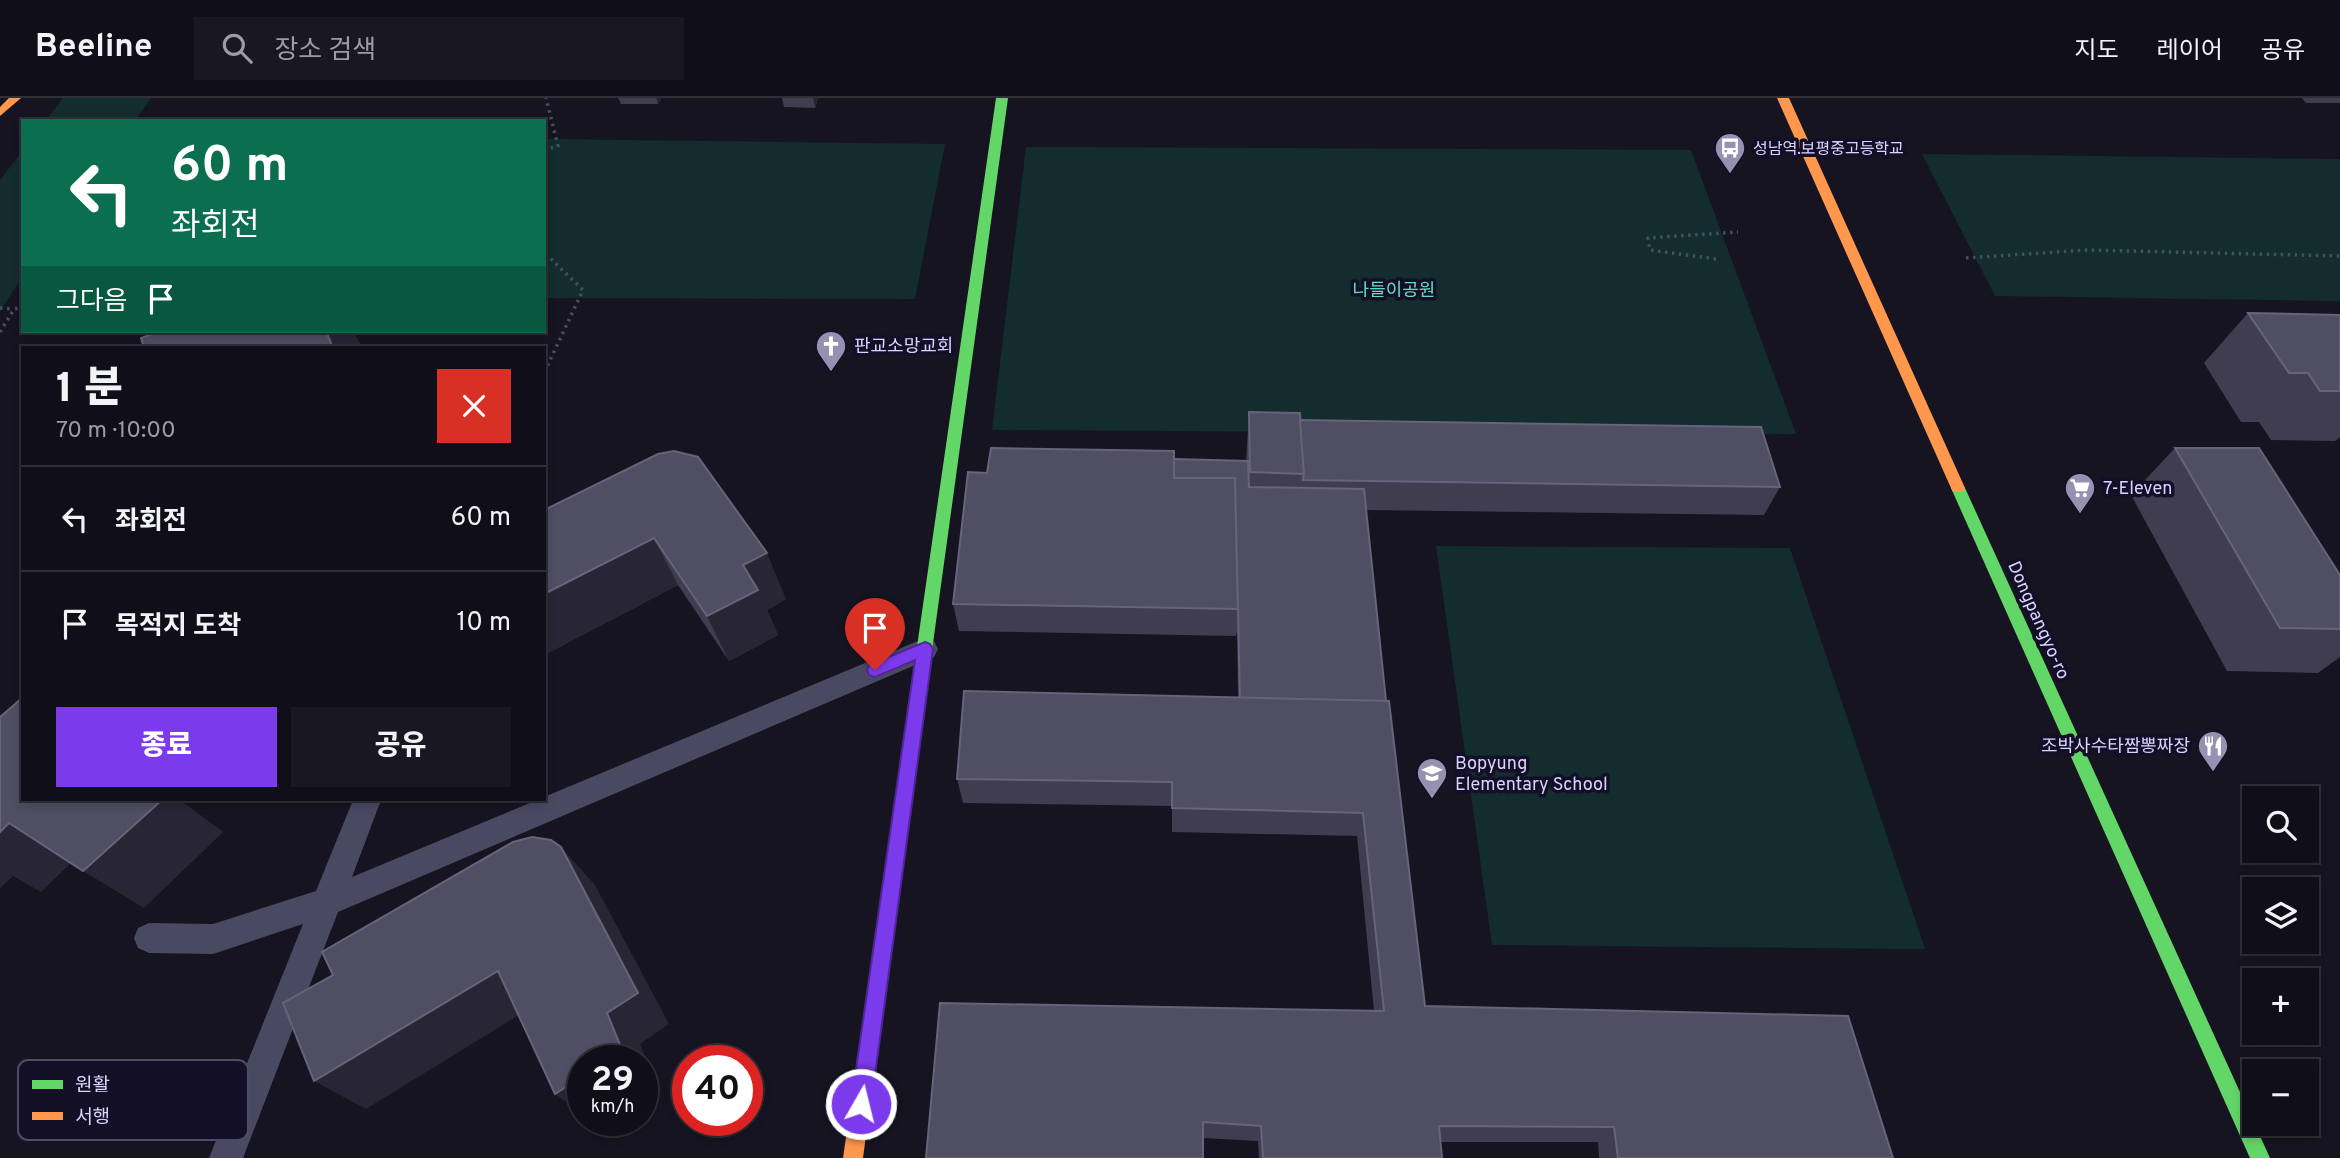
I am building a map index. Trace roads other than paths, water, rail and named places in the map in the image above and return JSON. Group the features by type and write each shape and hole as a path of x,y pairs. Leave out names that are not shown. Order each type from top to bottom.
{"main road":[{"path":"0,111 10,98"},
{"path":"0,111 15,98"},
{"path":"853,1158 1002,98"},
{"name":"Dongpangyo-ro","path":"1783,98 2260,1158"}],"lane":[{"path":"149,938 213,939 329,901 925,649"},
{"path":"248,1103 367,801"},
{"path":"226,1158 233,1140"}],"place":[{"name":"성남역.보평중고등학교","path":"1730,175"},
{"name":"판교소망교회","path":"831,373"},
{"name":"7-Eleven","path":"2080,515"},
{"name":"조박사수타짬뽕짜장","path":"2213,773"},
{"name":"Bopyung Elementary School","path":"1432,800"}],"park label":[{"name":"나들이공원","path":"1394,290"}]}
